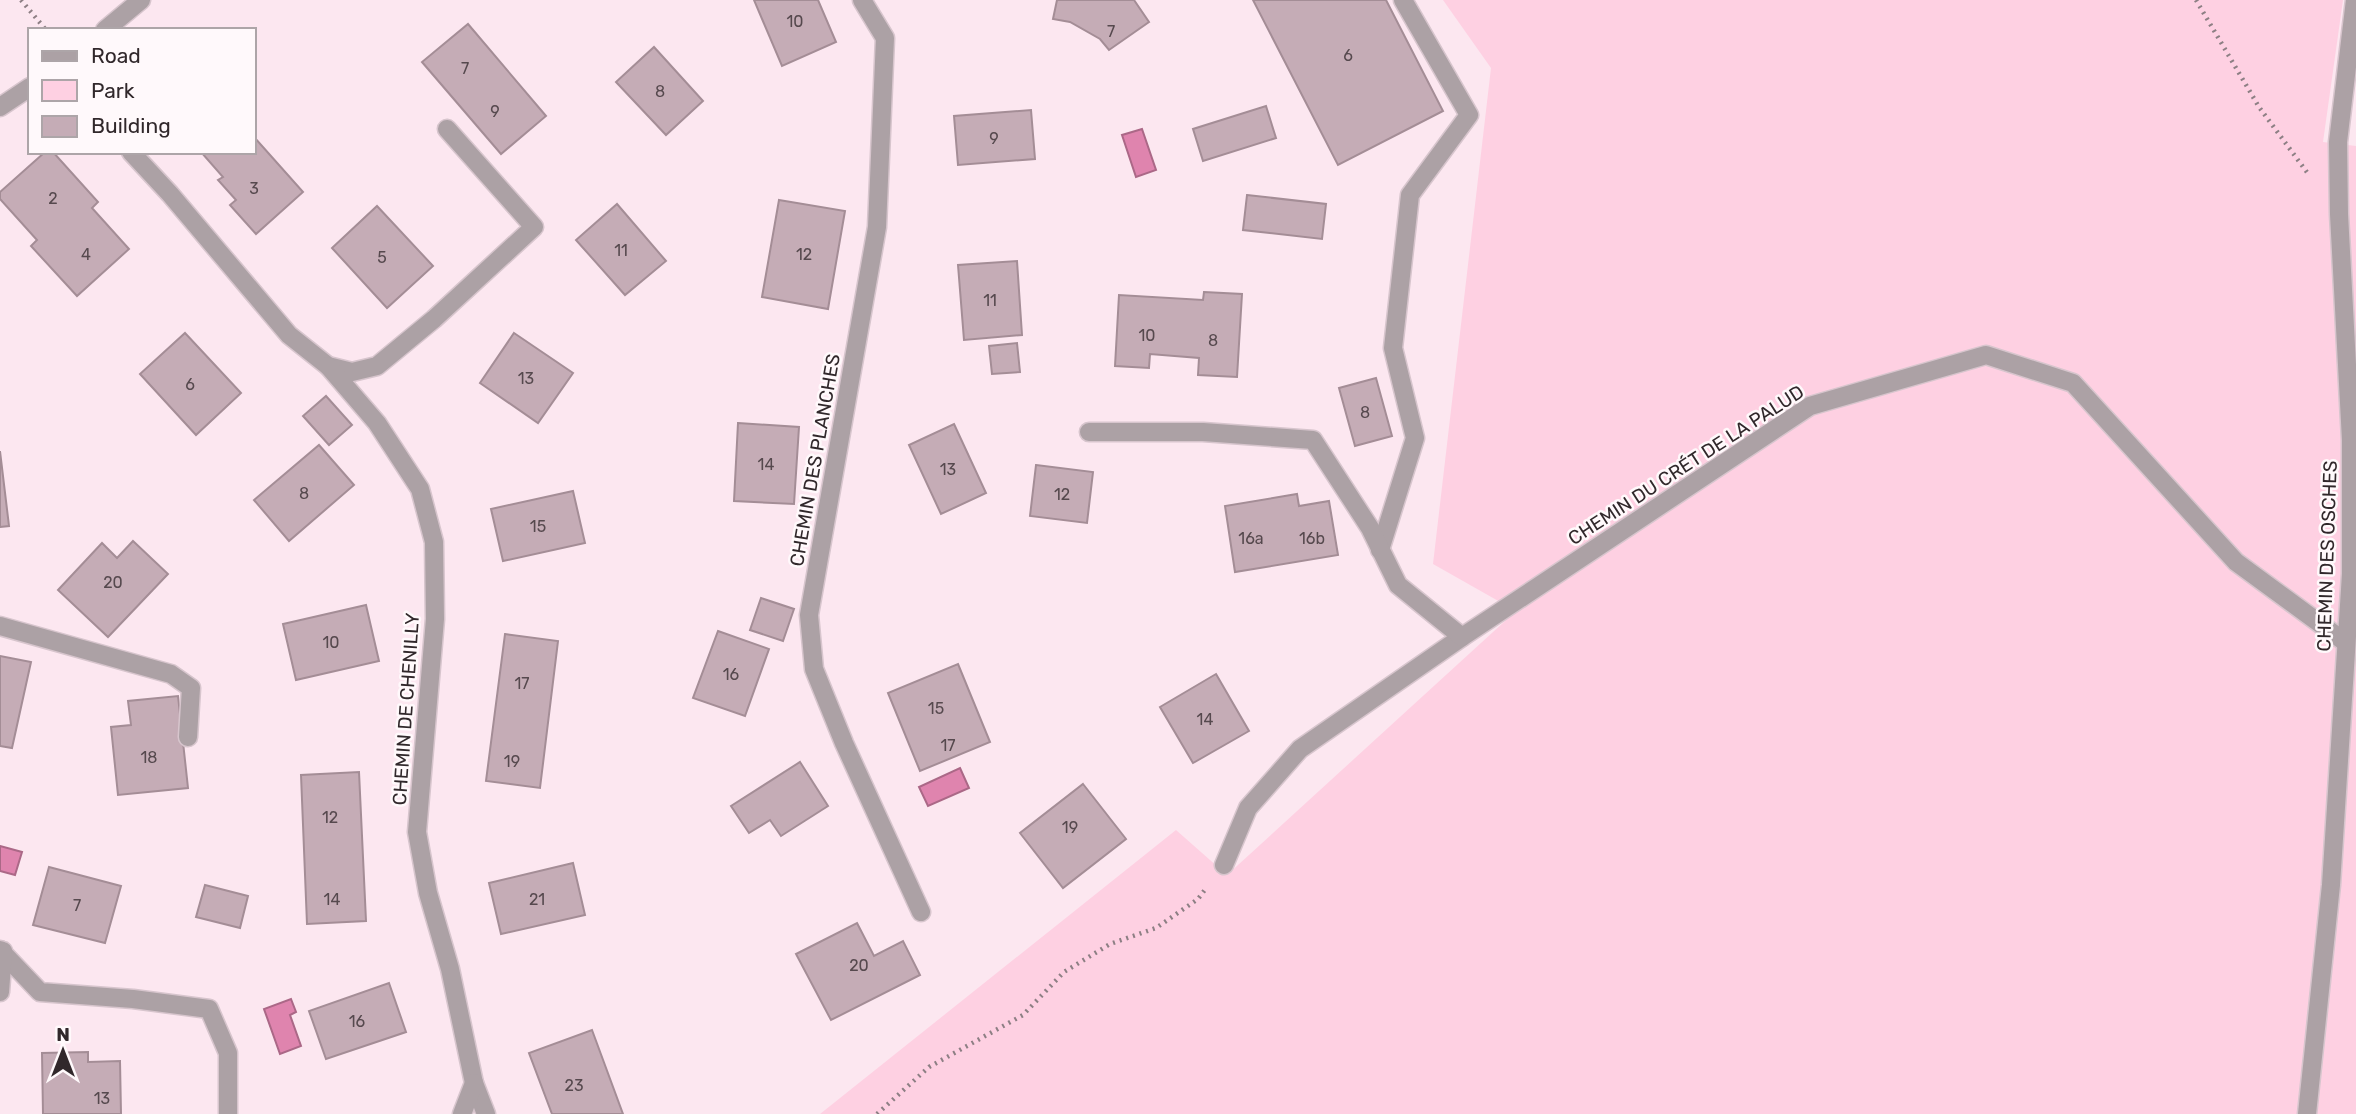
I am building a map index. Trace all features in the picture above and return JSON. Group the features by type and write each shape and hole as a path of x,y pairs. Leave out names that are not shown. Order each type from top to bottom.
{"street":[{"path":"107,28 141,0"},
{"name":"CHEMIN DES PLANCHES","path":"862,0 885,38 877,227 809,615 814,669 844,743 921,912"},
{"path":"1380,550 1415,438 1393,348 1410,195 1469,115 1403,0"},
{"name":"CHEMIN DES OSCHES","path":"2307,1114 2331,885 2351,574 2354,439 2339,202 2338,142 2355,0"},
{"path":"0,107 28,89"},
{"path":"328,366 352,372 377,366 534,227 447,129"},
{"name":"CHEMIN DE CHENILLY","path":"133,154 289,335 328,366 377,423 420,489 434,542 435,619 417,832 428,893 450,969 474,1083 486,1114"},
{"name":"CHEMIN DU CRÉT DE LA PALUD","path":"1224,865 1248,808 1300,750 1462,636 1810,406 1986,355 2073,383 2236,562 2345,642"},
{"path":"1088,432 1203,432 1313,440 1370,528 1398,585 1462,636"},
{"path":"0,626 171,674 191,688 188,737"},
{"path":"0,992 1,950"},
{"path":"1,950 40,992 133,999 209,1009 228,1053 228,1114"},
{"path":"462,1114 474,1083"}],"path":[{"path":"21,0 44,28"},
{"path":"2196,0 2259,107 2303,168 2327,195 2339,202"},
{"path":"877,1114 929,1067 1023,1015 1064,972 1110,944 1156,928 1198,899 1224,865"}],"green space":[{"path":"1443,0 2343,0 2323,142 2356,146 2356,1114 820,1114 1176,830 1227,875 1516,611 1433,564 1491,68"}],"shaded area":[{"path":"1142,129 1156,170 1136,177 1122,135"},
{"path":"960,768 969,788 928,806 919,787"},
{"path":"0,846 22,852 15,875 0,871"},
{"path":"291,999 296,1012 290,1015 301,1046 280,1054 264,1009"}],"building":[{"path":"754,0 818,0 836,42 782,66"},
{"path":"1057,0 1134,0 1149,22 1109,50 1100,39 1070,22 1053,19"},
{"path":"1253,0 1386,0 1443,111 1338,165"},
{"path":"468,24 546,116 501,154 422,62"},
{"path":"654,47 703,101 666,135 616,82"},
{"path":"1266,106 1276,138 1203,161 1193,129"},
{"path":"1031,110 1035,159 958,165 954,116"},
{"path":"256,139 303,192 256,234 230,205 236,200 218,180 223,177 203,154 256,154"},
{"path":"43,154 55,154 98,202 92,208 129,249 77,296 31,246 37,240 0,199 0,192"},
{"path":"1247,195 1326,204 1322,239 1243,230"},
{"path":"779,200 845,211 828,309 762,297"},
{"path":"617,204 666,261 625,295 576,240"},
{"path":"377,206 433,266 387,308 332,248"},
{"path":"1017,261 1022,335 964,340 958,265"},
{"path":"1204,292 1242,294 1237,377 1198,375 1199,358 1150,354 1149,368 1115,366 1119,295 1203,300"},
{"path":"185,333 241,393 196,435 140,374"},
{"path":"514,333 573,373 538,423 480,383"},
{"path":"1017,343 1020,372 992,374 989,346"},
{"path":"1376,378 1392,436 1355,446 1339,388"},
{"path":"326,396 352,425 329,445 303,416"},
{"path":"738,423 799,427 794,504 734,501"},
{"path":"954,424 986,493 941,514 909,445"},
{"path":"319,445 354,485 289,541 254,500"},
{"path":"0,451 9,526 0,527"},
{"path":"1036,465 1093,472 1087,523 1030,516"},
{"path":"573,491 585,543 503,561 491,509"},
{"path":"1297,494 1299,506 1329,501 1338,555 1235,572 1225,506"},
{"path":"133,541 168,574 108,637 58,590 102,543 117,558"},
{"path":"761,598 794,609 783,641 750,630"},
{"path":"366,605 379,661 296,680 283,624"},
{"path":"718,631 769,649 745,716 693,698"},
{"path":"505,634 558,641 540,788 486,781"},
{"path":"0,656 31,662 12,748 0,746"},
{"path":"958,664 990,742 920,771 888,693"},
{"path":"1216,674 1249,731 1193,763 1160,707"},
{"path":"178,696 188,788 118,795 111,727 131,725 128,701"},
{"path":"800,762 828,806 781,836 770,820 749,833 731,806"},
{"path":"359,772 366,921 307,924 301,775"},
{"path":"1083,784 1126,839 1063,888 1020,833"},
{"path":"573,863 585,915 501,934 489,883"},
{"path":"49,867 121,886 105,943 33,925"},
{"path":"205,885 248,896 240,928 196,917"},
{"path":"857,923 874,956 903,941 920,975 831,1020 796,954"},
{"path":"389,983 406,1032 326,1059 309,1011"},
{"path":"592,1030 623,1114 552,1114 529,1053"},
{"path":"88,1052 88,1062 120,1061 121,1114 43,1114 42,1053"}]}
